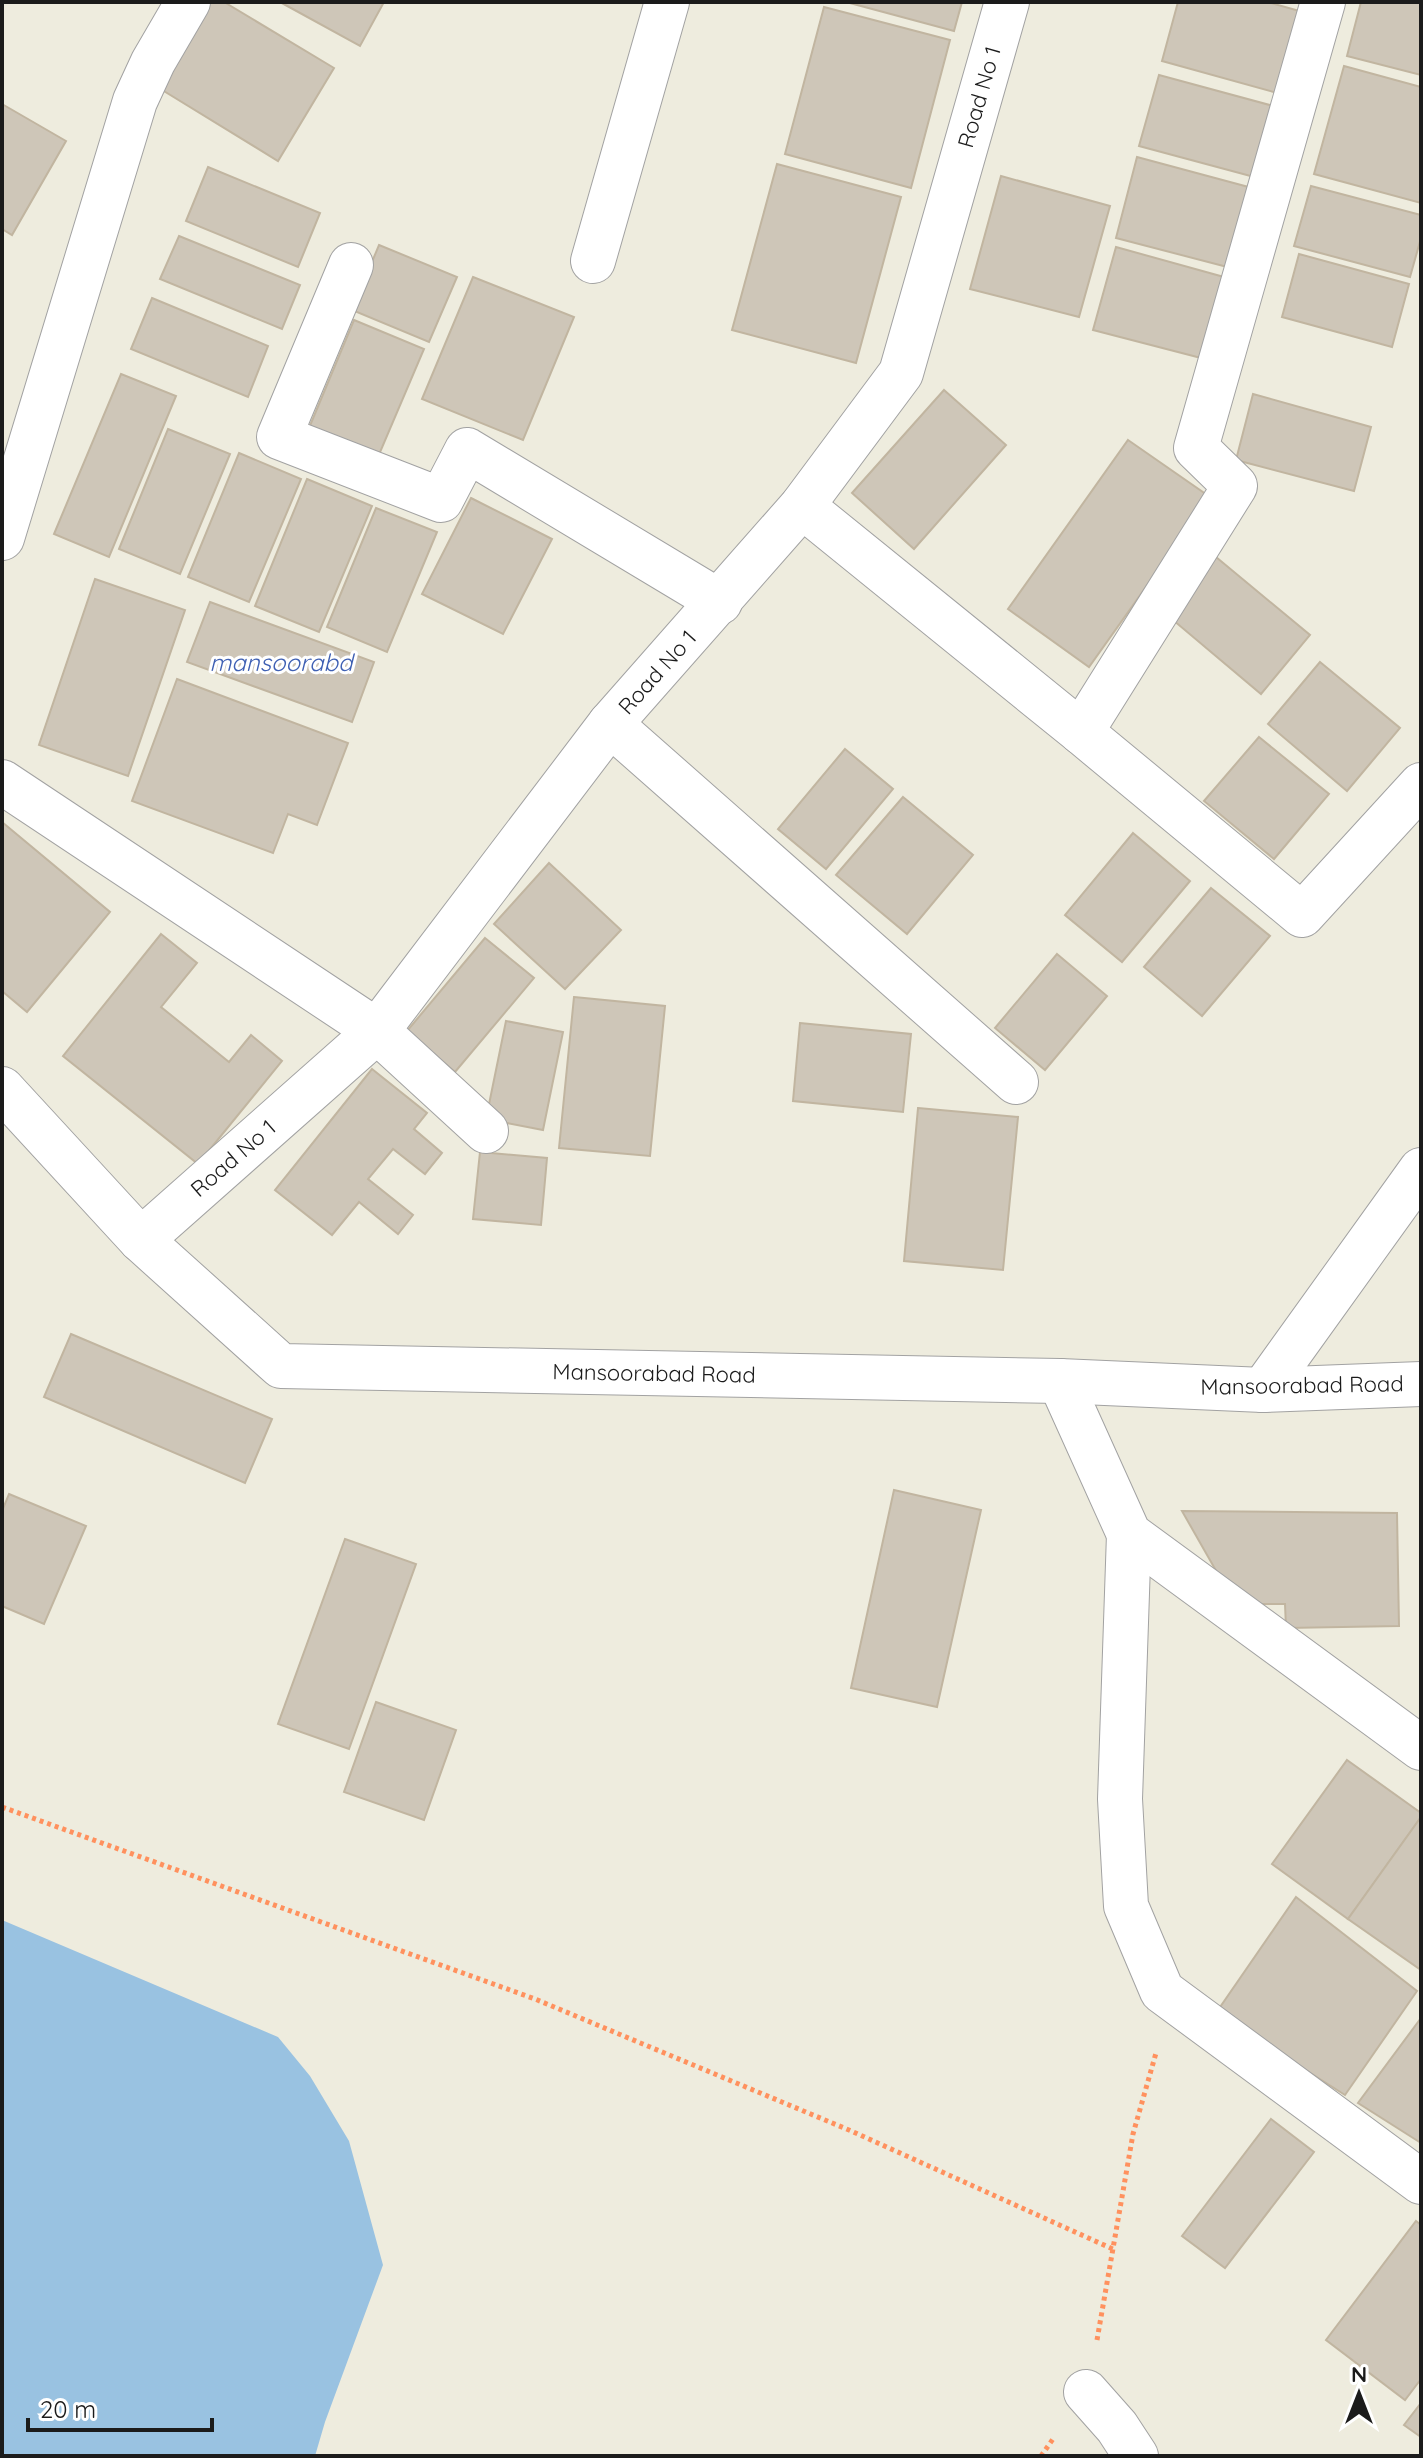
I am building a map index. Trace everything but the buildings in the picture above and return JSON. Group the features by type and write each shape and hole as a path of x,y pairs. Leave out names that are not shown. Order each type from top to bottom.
{"street":[{"path":"2,538 135,101 153,62 188,2"},
{"path":"593,261 667,2"},
{"name":"Road No 1","path":"141,1240 377,1031 610,724 802,506 901,373 1007,2"},
{"path":"1081,732 1235,486 1196,448 1323,2"},
{"path":"351,265 279,437 441,500 467,450 720,602"},
{"path":"802,506 1302,915 1421,785"},
{"path":"610,724 1016,1082"},
{"path":"2,782 377,1031 486,1131"},
{"name":"Mansoorabad Road","path":"2,1089 141,1240 281,1366 1060,1381 1263,1390 1421,1384"},
{"path":"1263,1390 1421,1170"},
{"path":"1060,1381 1129,1534 1120,1799 1126,1906 1162,1991 1421,2182"},
{"path":"1129,1534 1421,1748"},
{"path":"1086,2392 1117,2427 1136,2456"}],"path":[{"path":"2,1807 535,1999 849,2130 1115,2250"},
{"path":"1041,2456 1086,2392 1115,2250 1133,2134 1157,2050 1183,2007"}],"water":[{"path":"2,1920 278,2037 310,2076 349,2141 383,2265 315,2456 2,2456"}],"water label":[{"name":"mansoorabd","path":"281,662"}]}
